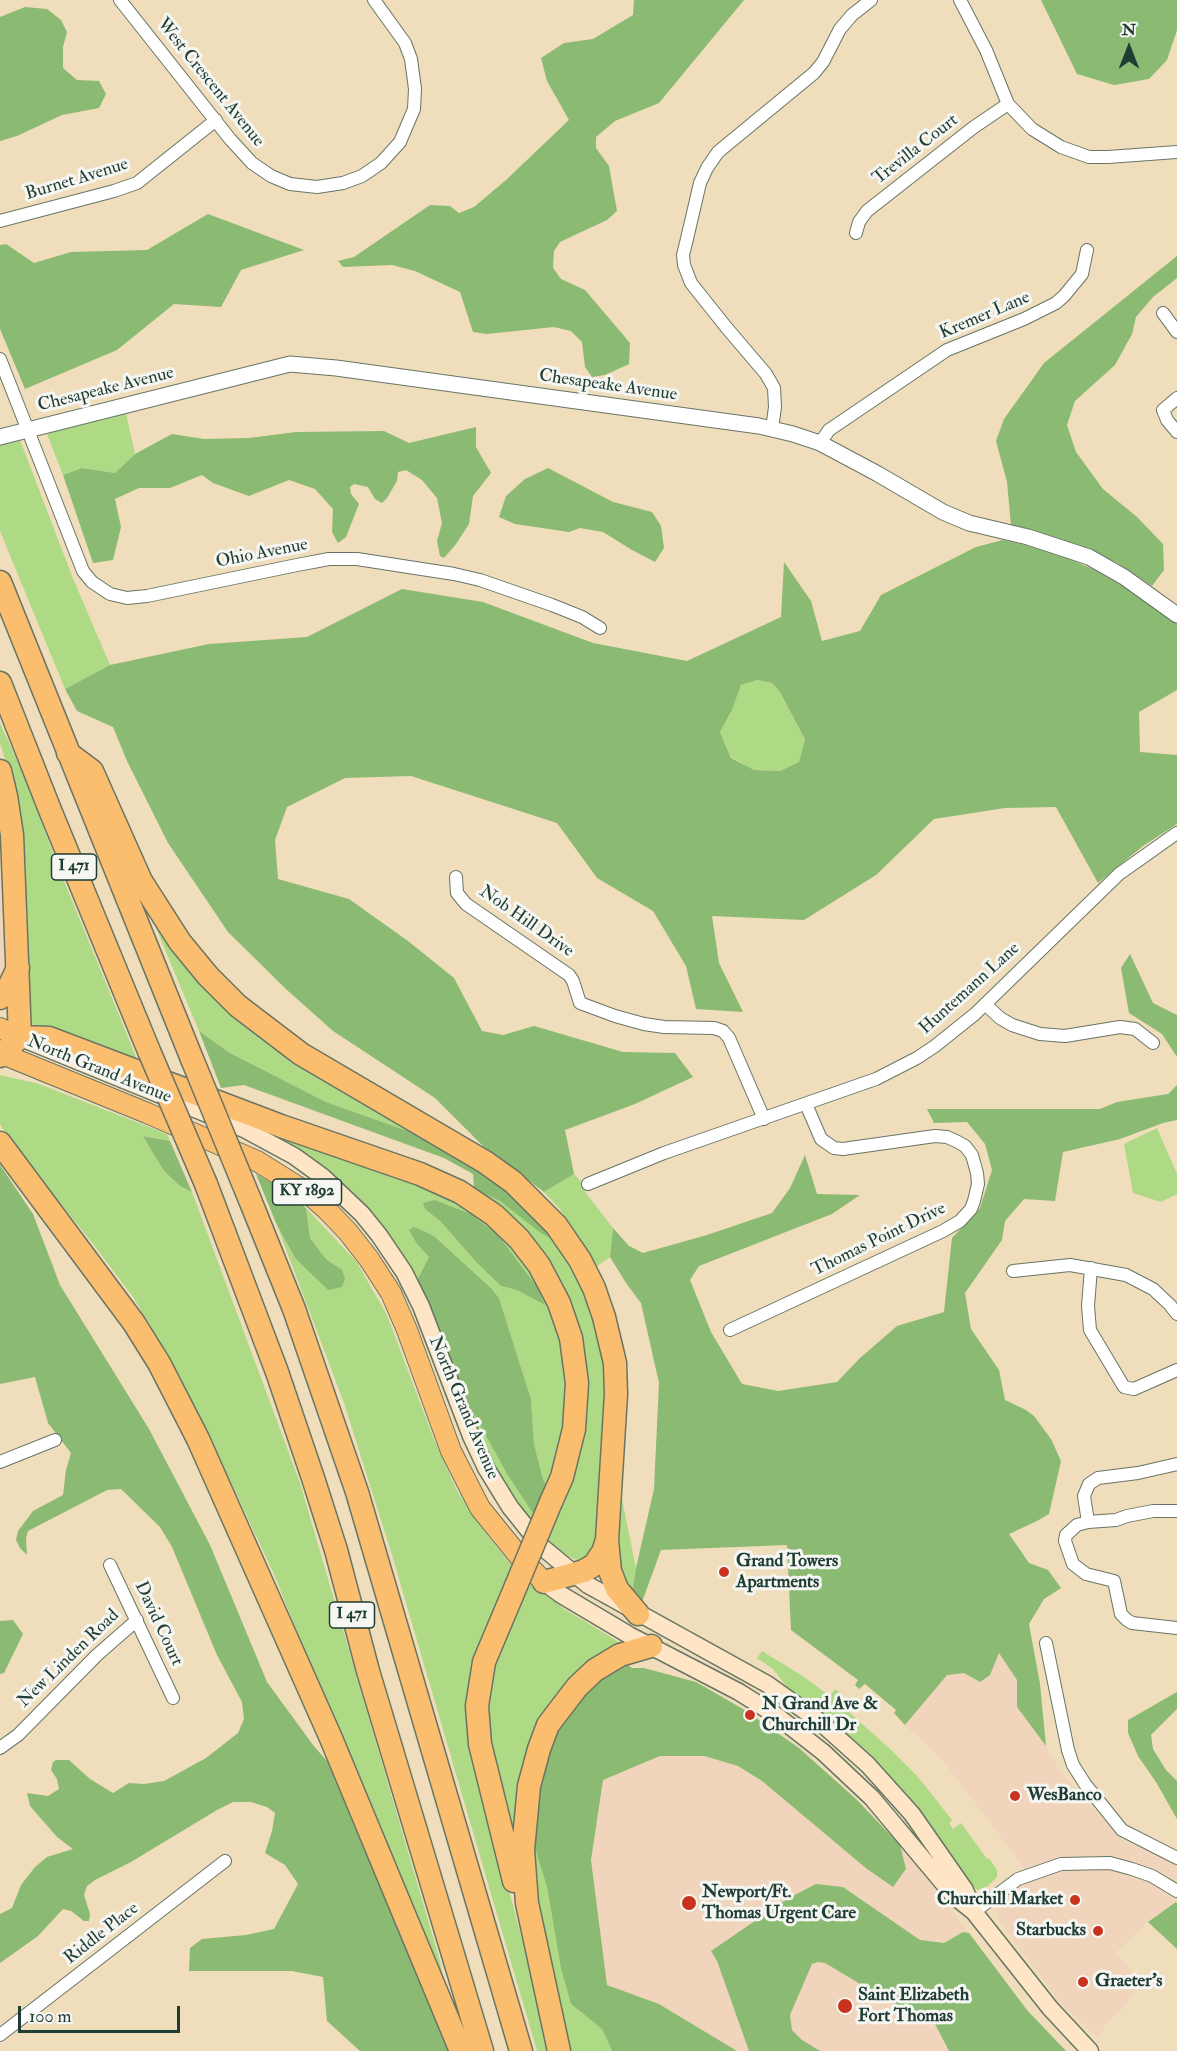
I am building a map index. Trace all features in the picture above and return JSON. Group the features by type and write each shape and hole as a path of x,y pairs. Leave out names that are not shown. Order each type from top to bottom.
{"highway":[{"name":"I 471","path":"0,582 294,1309 357,1492 521,2051"},
{"name":"I 471","path":"0,683 149,1051 206,1184 274,1362 336,1550 368,1671 482,2051"},
{"path":"68,753 92,771 141,881 175,934 208,976 238,1006 301,1054 485,1162 513,1182 556,1225 580,1260 594,1288 604,1317 615,1363 616,1394 607,1540 613,1581 638,1614"},
{"path":"0,771 12,835 18,967 10,1032 1,1054"},
{"path":"0,998 6,993 18,967"},
{"path":"10,1032 49,1038 275,1124 420,1174 460,1192 494,1215 519,1239 539,1265 559,1303 571,1338 577,1383 574,1429 562,1477 484,1662 477,1714 487,1779 520,1907 539,1960"},
{"path":"0,1143 134,1323 159,1363 198,1439 330,1736 460,2051"},
{"path":"544,1582 584,1571 594,1565 603,1552 607,1540"},
{"path":"559,2051 527,1903 523,1850 529,1786 538,1749 548,1725 577,1687 595,1670 620,1655 651,1646"}],"main road":[{"name":"North Grand Avenue","path":"10,1032 45,1049 244,1129 294,1156 344,1196 379,1235 404,1272 424,1316 471,1436 496,1488 542,1547 588,1585 767,1683 819,1721 847,1745 891,1789 912,1814 965,1890 974,1912"},
{"name":"North Grand Avenue","path":"1,1054 147,1113 257,1161 308,1193 327,1210 369,1258 391,1293 407,1330 451,1451 480,1508 505,1540 544,1582 560,1594 651,1646 739,1692 777,1716 823,1752 872,1798 954,1896 974,1912 1050,2008 1090,2051"}],"street":[{"name":"West Crescent Avenue","path":"120,0 252,163 271,176 290,184 317,187 343,183 362,176 381,163 400,141 414,109 415,89 411,60 405,43 374,0"},
{"path":"772,429 775,408 774,388 766,374 691,283 683,255 700,183 718,152 814,73 823,62 840,28 871,0"},
{"path":"960,0 986,50 1008,104 1032,129 1061,147 1089,157 1177,152"},
{"name":"Trevilla Court","path":"856,233 859,222 867,211 974,127 1008,104"},
{"name":"Burnet Avenue","path":"0,221 137,183 216,120"},
{"name":"Kremer Lane","path":"820,442 829,430 947,350 1024,319 1056,303 1082,274 1087,250"},
{"path":"1162,313 1177,332"},
{"name":"Ohio Avenue","path":"0,359 83,571 92,582 110,594 127,598 147,596 297,565 357,559 480,580 552,605 582,617 600,628"},
{"name":"Chesapeake Avenue","path":"0,438 290,364 336,368 772,429 820,442 958,519 1028,537 1089,557 1124,577 1177,615"},
{"path":"1177,398 1164,408 1162,413 1177,432"},
{"name":"Huntemann Lane","path":"588,1184 664,1154 897,1070 935,1046 985,1004 1119,874 1177,833"},
{"name":"Nob Hill Drive","path":"456,878 457,893 466,904 569,975 580,1003 644,1024 664,1027 714,1028 723,1031 729,1038 764,1119"},
{"path":"985,1004 1000,1018 1012,1025 1040,1034 1065,1036 1120,1027 1135,1029 1154,1043"},
{"name":"Thomas Point Drive","path":"730,1330 943,1231 965,1216 974,1201 978,1184 977,1173 972,1155 965,1146 947,1137 936,1136 843,1149 834,1148 821,1139 806,1104"},
{"path":"1013,1271 1055,1266 1091,1268 1126,1275 1161,1296 1177,1314"},
{"path":"1091,1268 1088,1306 1090,1330 1124,1388 1134,1389 1177,1370"},
{"path":"0,1462 55,1440"},
{"path":"1088,1522 1084,1496 1093,1480 1104,1476 1138,1473 1177,1464"},
{"path":"1177,1511 1153,1511 1116,1520 1088,1522 1077,1525 1066,1535 1065,1541 1073,1564 1086,1574 1114,1581 1121,1614 1127,1620 1132,1623 1177,1628"},
{"name":"David Court","path":"110,1565 173,1698"},
{"name":"New Linden Road","path":"0,1748 18,1735 97,1654 136,1620"},
{"path":"1047,1643 1073,1765 1085,1784 1122,1830 1177,1858"},
{"name":"Riddle Place","path":"0,2035 225,1861"},
{"path":"974,1912 1018,1879 1061,1864 1110,1863 1152,1876 1177,1891"}],"shaded area":[{"path":"0,818 5,939 3,973 0,977"},
{"path":"999,1652 1017,1680 1017,1707 1046,1746 1062,1774 1122,1840 1161,1856 1177,1866 1177,1901 1148,1922 1116,1952 1141,1982 1121,2011 1109,2020 1099,2035 1099,2039 1060,2002 997,1918 997,1910 1010,1894 1031,1881 1022,1865 944,1762 905,1725 947,1675 990,1674"},
{"name":"Newport/Ft. Thomas Urgent Care","path":"660,1756 704,1756 738,1766 762,1781 867,1869 893,1887 906,1869 900,1845 969,1933 963,1932 944,1943 920,1940 843,1887 816,1884 787,1899 711,1951 717,1961 749,2051 737,2051 659,2004 607,1985 591,1860 603,1780"},
{"name":"Saint Elizabeth Fort Thomas","path":"812,1963 825,1963 919,2019 925,2013 934,2022 949,2051 820,2051 802,2041 792,2030 790,2015"}],"green space":[{"path":"634,0 744,0 659,103 615,121 596,137 596,148 609,166 617,211 607,220 560,242 554,251 553,268 561,279 585,290 630,343 629,364 605,375 592,377 585,367 582,342 571,331 554,327 487,334 473,332 460,292 415,271 392,265 343,267 338,261 354,257 430,205 450,206 459,213 474,207 506,180 569,120 547,81 541,58 564,43 593,39 633,15"},
{"path":"1041,0 1177,0 1177,30 1167,60 1149,79 1114,85 1077,74"},
{"path":"25,7 47,9 61,20 67,32 63,47 63,68 77,80 99,81 106,94 99,108 62,115 17,136 0,141 0,17"},
{"path":"208,214 304,250 241,270 221,307 174,304 117,350 25,389 0,329 0,245 6,244 34,263 71,252 147,250"},
{"path":"1177,256 1177,278 1153,297 1136,317 1132,334 1115,365 1075,401 1067,425 1076,452 1103,489 1137,517 1163,544 1164,570 1152,586 1116,562 1055,537 1011,525 1007,482 996,441 1004,419 1044,363"},
{"path":"126,413 135,454 115,473 82,468 63,475 47,434"},
{"path":"476,427 476,447 491,473 473,496 469,524 444,558 440,556 437,541 442,523 437,498 422,480 406,470 398,472 397,481 382,503 375,499 368,487 354,484 350,487 351,494 359,504 346,537 338,543 332,532 333,509 315,489 289,480 249,496 213,483 202,475 170,488 139,488 115,499 121,527 113,560 93,563 63,475 82,468 115,473 135,454 172,434 204,439 249,438 296,432 384,431 409,443"},
{"path":"20,440 74,581 110,665 65,689 0,531 0,445"},
{"path":"548,468 613,502 652,512 661,526 664,548 655,562 603,532 580,528 569,532 515,524 499,517 506,496 525,479"},
{"path":"1003,540 1052,551 1097,571 1138,595 1177,624 1177,690 1139,712 1140,752 1177,755 1177,824 1143,846 1098,883 1056,807 1005,808 934,819 876,875 804,920 712,916 719,963 743,1012 696,1009 686,966 653,911 597,878 557,823 411,776 345,778 287,807 275,840 278,879 349,899 408,941 454,978 482,1031 503,1035 534,1026 623,1052 675,1053 693,1077 635,1104 565,1130 574,1174 544,1192 488,1151 435,1098 333,1031 228,932 168,843 127,761 113,727 77,711 65,689 110,665 209,644 307,637 402,589 483,602 593,643 687,661 781,617 784,562 811,601 822,641 860,631 881,595 976,547","holes":["757,680 772,683 780,692 805,740 799,762 780,771 754,770 731,758 720,732 732,710 741,685"]},
{"path":"756,680 772,683 780,692 805,741 799,762 780,771 753,770 731,757 720,732 732,710 741,685"},
{"path":"0,723 24,776 139,1064 29,1023 10,776 0,743"},
{"path":"146,904 171,940 419,1135 326,1102 230,1053 199,1031"},
{"path":"1130,954 1153,1003 1177,1015 1177,1057 1162,1034 1129,1013 1121,968"},
{"path":"199,1031 230,1053 326,1102 419,1135 491,1172 565,1246 541,1233 500,1201 474,1189 473,1174 444,1158 244,1085 221,1088"},
{"path":"0,1075 39,1084 167,1134 170,1141 144,1136 164,1171 180,1186 192,1192 300,1483 440,1961 445,1989 341,1742 274,1574 234,1489 169,1357 133,1297 9,1140 0,1124"},
{"path":"1177,1085 1177,1120 1120,1139 1063,1152 1055,1201 1024,1199 1005,1221 1002,1240 965,1293 971,1329 999,1370 1005,1400 1034,1416 1051,1439 1061,1461 1049,1514 1009,1534 1029,1563 1048,1570 1061,1588 1044,1599 1029,1624 1040,1684 1046,1746 1017,1707 1017,1680 999,1653 990,1675 980,1682 964,1673 947,1675 905,1725 894,1713 896,1710 865,1684 859,1689 855,1685 858,1680 791,1630 787,1545 661,1550 642,1602 634,1598 636,1568 654,1489 659,1383 641,1303 610,1257 613,1228 629,1246 643,1253 772,1213 790,1188 805,1155 817,1194 860,1195 832,1214 699,1266 690,1280 711,1332 742,1384 778,1391 837,1382 860,1358 897,1326 944,1312 952,1238 980,1208 992,1170 985,1144 967,1122 934,1123 927,1109 1100,1109 1117,1102 1168,1094"},
{"path":"254,1125 462,1201 492,1222 547,1294 560,1328 569,1412 548,1489 543,1479 534,1444 531,1399 499,1298 434,1236 417,1244 429,1257 417,1280 391,1239","holes":["435,1200 471,1214 498,1235 538,1288 545,1304 517,1290 501,1286 440,1221 425,1209"]},
{"path":"1157,1128 1177,1174 1177,1194 1161,1202 1133,1193 1124,1144"},
{"path":"143,1136 170,1141 192,1192 180,1186 164,1171"},
{"path":"0,1165 33,1214 60,1285 149,1429 210,1545 267,1682 327,1761 449,2051 360,2051 327,2021 323,1977 292,1971 189,1971 190,1948 202,1939 246,1935 274,1929 298,1884 285,1865 265,1853 275,1813 267,1807 251,1802 233,1802 217,1810 131,1862 95,1880 87,1886 84,1895 90,1914 89,1921 84,1921 71,1911 63,1909 38,1936 0,1963 0,1914 12,1908 21,1885 35,1867 47,1857 73,1849 57,1837 30,1806 27,1793 48,1796 59,1789 57,1779 51,1770 53,1762 69,1760 90,1779 113,1793 129,1783 144,1784 164,1781 206,1758 238,1733 244,1719 242,1702 217,1655 172,1547 160,1527 121,1489 107,1490 28,1531 27,1555 16,1540 18,1531 33,1511 63,1495 71,1453 48,1423 35,1377 0,1384"},
{"path":"256,1174 282,1189 306,1208 310,1238 326,1259 342,1270 345,1279 342,1287 328,1290 295,1258 276,1223"},
{"path":"574,1174 613,1228 610,1257 596,1267 560,1209 544,1192"},
{"path":"474,1189 500,1201 565,1246 586,1285 610,1376 597,1545 582,1562 543,1540 568,1480 573,1321"},
{"path":"435,1200 471,1214 498,1235 538,1288 545,1305 517,1290 501,1286 440,1221 425,1209 423,1203"},
{"path":"306,1208 356,1261 387,1315 433,1437 456,1489 483,1530 514,1569 478,1645 469,1683 468,1713 475,1760 551,2051 537,2051 392,1555 344,1403 276,1223 295,1258 342,1270 326,1259 310,1238"},
{"path":"414,1227 434,1236 499,1298 531,1399 534,1444 543,1479 548,1489 536,1518 507,1474 460,1389 431,1310 417,1280 429,1257 417,1244 409,1230"},
{"path":"460,1389 507,1474 536,1518 533,1528 524,1517 479,1440"},
{"path":"622,1499 636,1568 634,1598 616,1567"},
{"path":"527,1578 564,1609 624,1645 594,1657 561,1688 531,1739 514,1829 489,1749 488,1718 496,1660"},
{"path":"13,1620 23,1634 4,1673 0,1674 0,1621"},
{"path":"762,1651 830,1696 835,1689 843,1695 838,1702 918,1777 952,1820 949,1823 953,1829 961,1823 987,1859 989,1858 997,1870 997,1877 988,1886 978,1890 972,1886 902,1789 866,1751 787,1687 773,1669 757,1658"},
{"path":"622,1660 632,1668 644,1668 696,1682 743,1709 799,1748 856,1799 900,1845 906,1869 893,1887 867,1869 762,1781 738,1766 704,1756 660,1756 603,1780 591,1860 607,1985 659,2004 737,2051 612,2051 602,2029 571,2004 561,1969 547,1887 531,1836 540,1769 565,1712"},
{"path":"1177,1692 1177,1709 1151,1735 1153,1749 1166,1770 1177,1781 1177,1819 1138,1756 1128,1733 1128,1720"},
{"path":"531,1836 547,1887 561,1969 571,2004 602,2029 612,2051 570,2051 541,1936"},
{"path":"816,1884 843,1887 920,1940 944,1943 963,1932 969,1933 1027,2010 1066,2051 949,2051 934,2022 926,2014 919,2019 825,1963 818,1962 812,1964 790,2015 792,2030 802,2040 820,2051 749,2051 717,1961 711,1951 787,1899"},
{"path":"1177,1903 1177,1949 1148,1922"}],"place":[{"name":"Grand Towers Apartments","path":"724,1572"},
{"name":"N Grand Ave & Churchill Dr","path":"750,1715"},
{"name":"WesBanco","path":"1015,1796"},
{"name":"Churchill Market","path":"1075,1900"},
{"name":"Newport/Ft. Thomas Urgent Care","path":"689,1903"},
{"name":"Starbucks","path":"1098,1931"},
{"name":"Graeter's","path":"1083,1982"},
{"name":"Saint Elizabeth Fort Thomas","path":"845,2006"}]}
